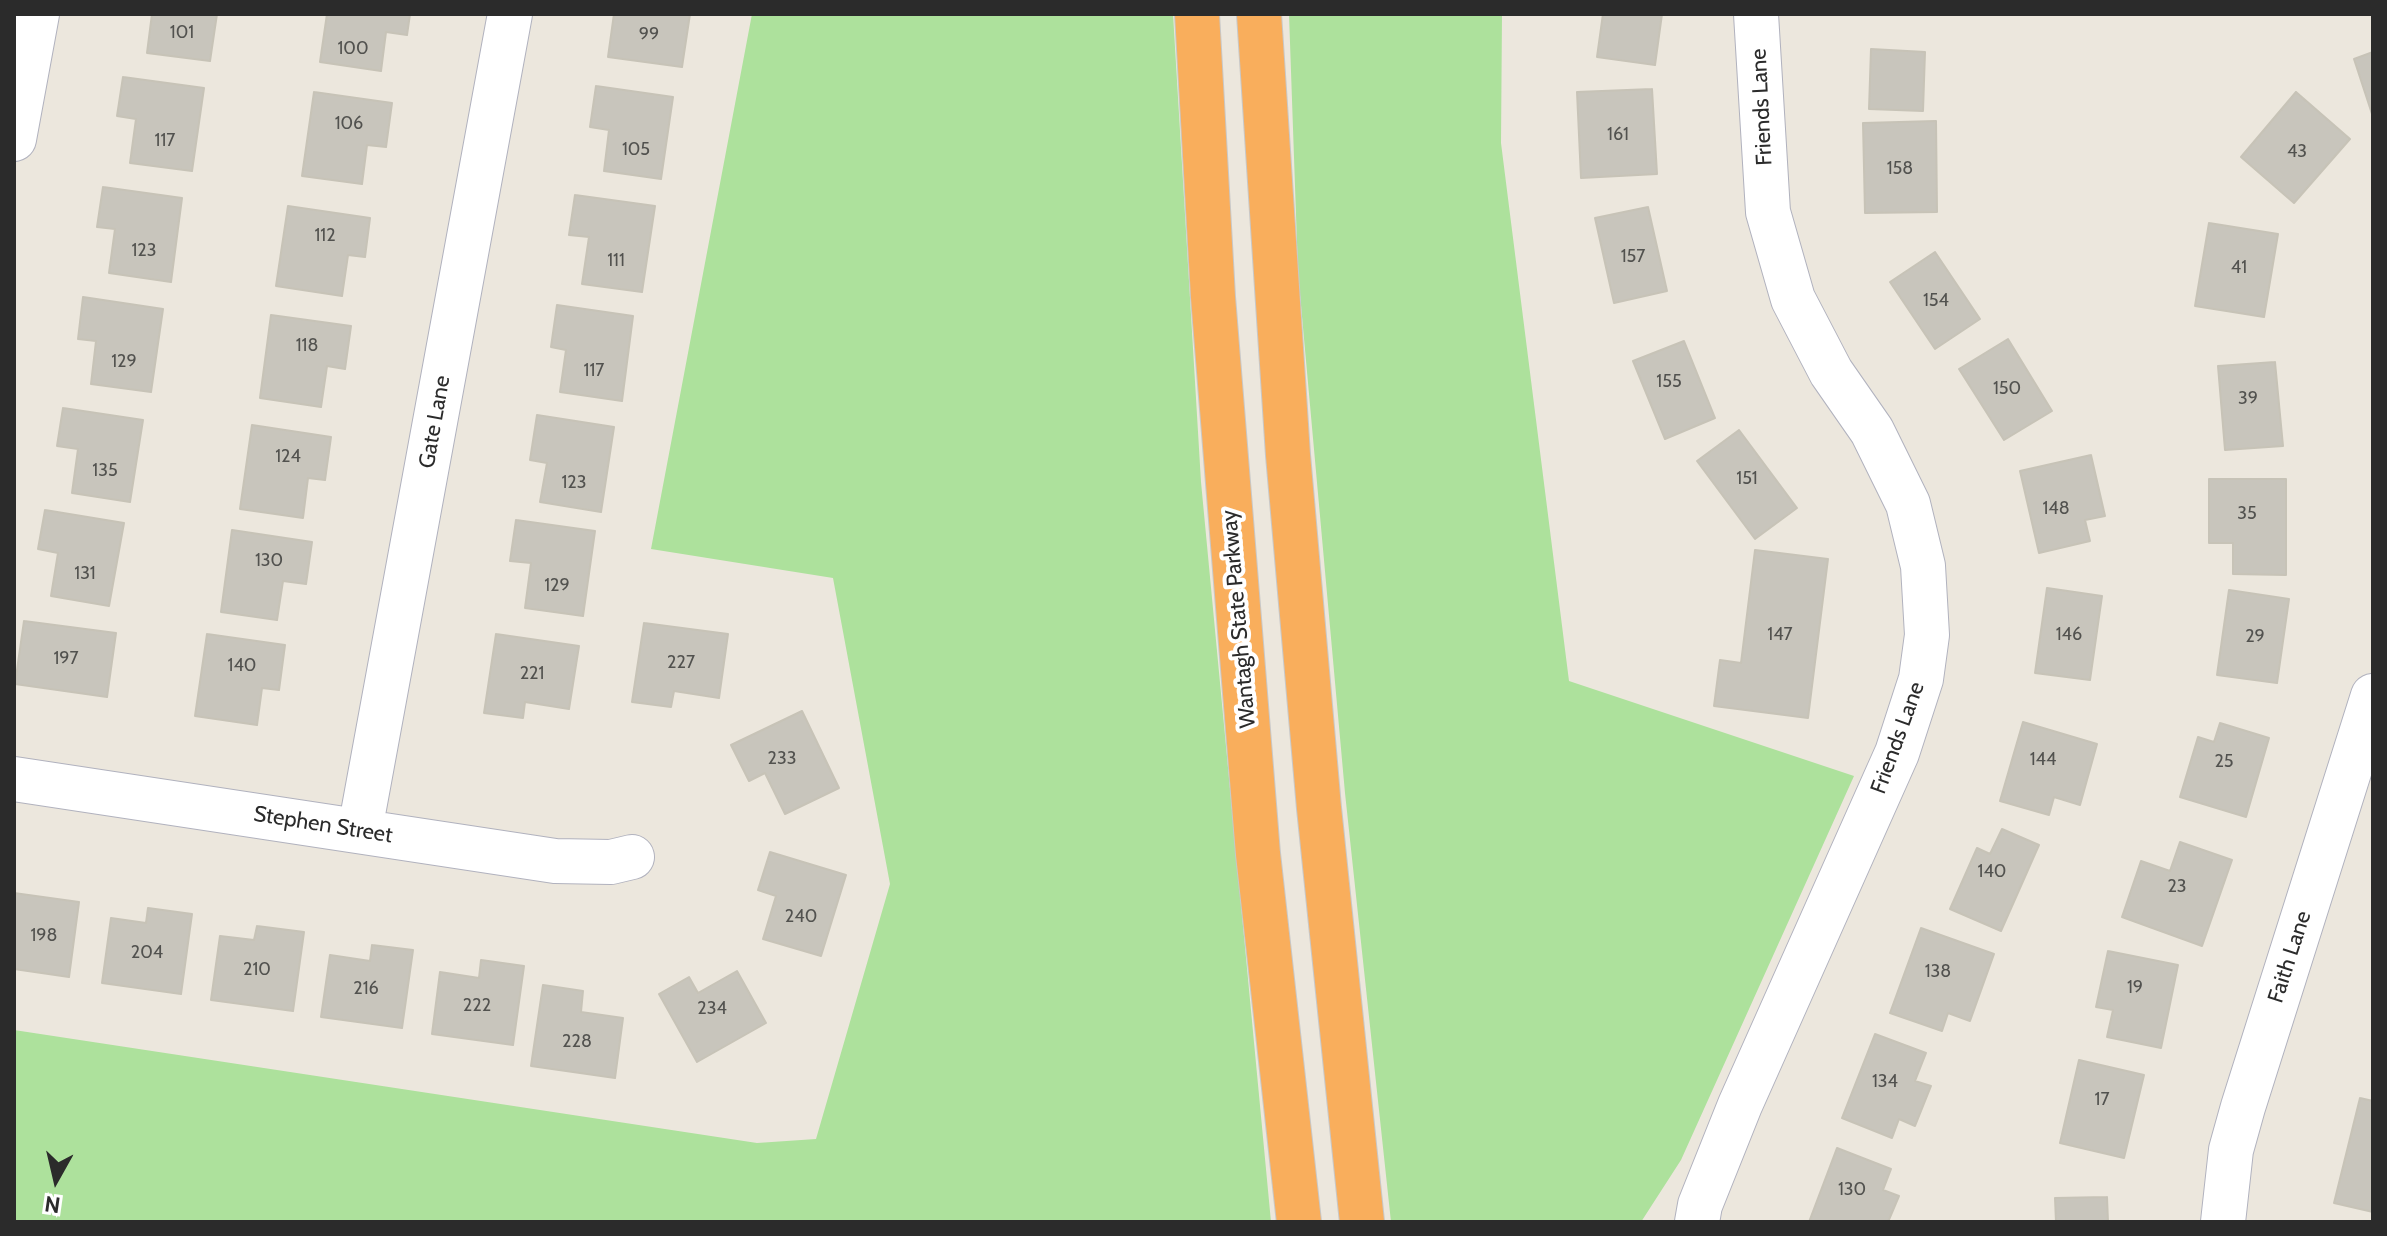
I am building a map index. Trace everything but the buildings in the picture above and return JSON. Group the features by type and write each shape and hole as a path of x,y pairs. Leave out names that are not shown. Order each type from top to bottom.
{"highway":[{"name":"Wantagh State Parkway","path":"1197,14 1213,297 1258,854 1299,1222"},
{"path":"1259,14 1288,455 1319,808 1362,1222"}],"street":[{"path":"14,139 37,14"},
{"name":"Gate Lane","path":"360,830 510,14"},
{"name":"Friends Lane","path":"1697,1222 1700,1205 1740,1105 1897,753 1921,679 1927,635 1923,566 1908,504 1872,431 1831,372 1793,299 1768,212 1756,14"},
{"name":"Faith Lane","path":"2223,1222 2231,1150 2243,1107 2373,696"},
{"name":"Stephen Street","path":"14,779 555,861 601,863 632,857"}],"green space":[{"path":"752,14 1173,14 1201,482 1271,1222 14,1222 14,1030 757,1143 816,1139 890,884 833,578 651,549"},
{"path":"1289,14 1502,14 1501,143 1569,681 1854,776 1681,1160 1641,1222 1391,1222 1345,793 1298,272"}]}
